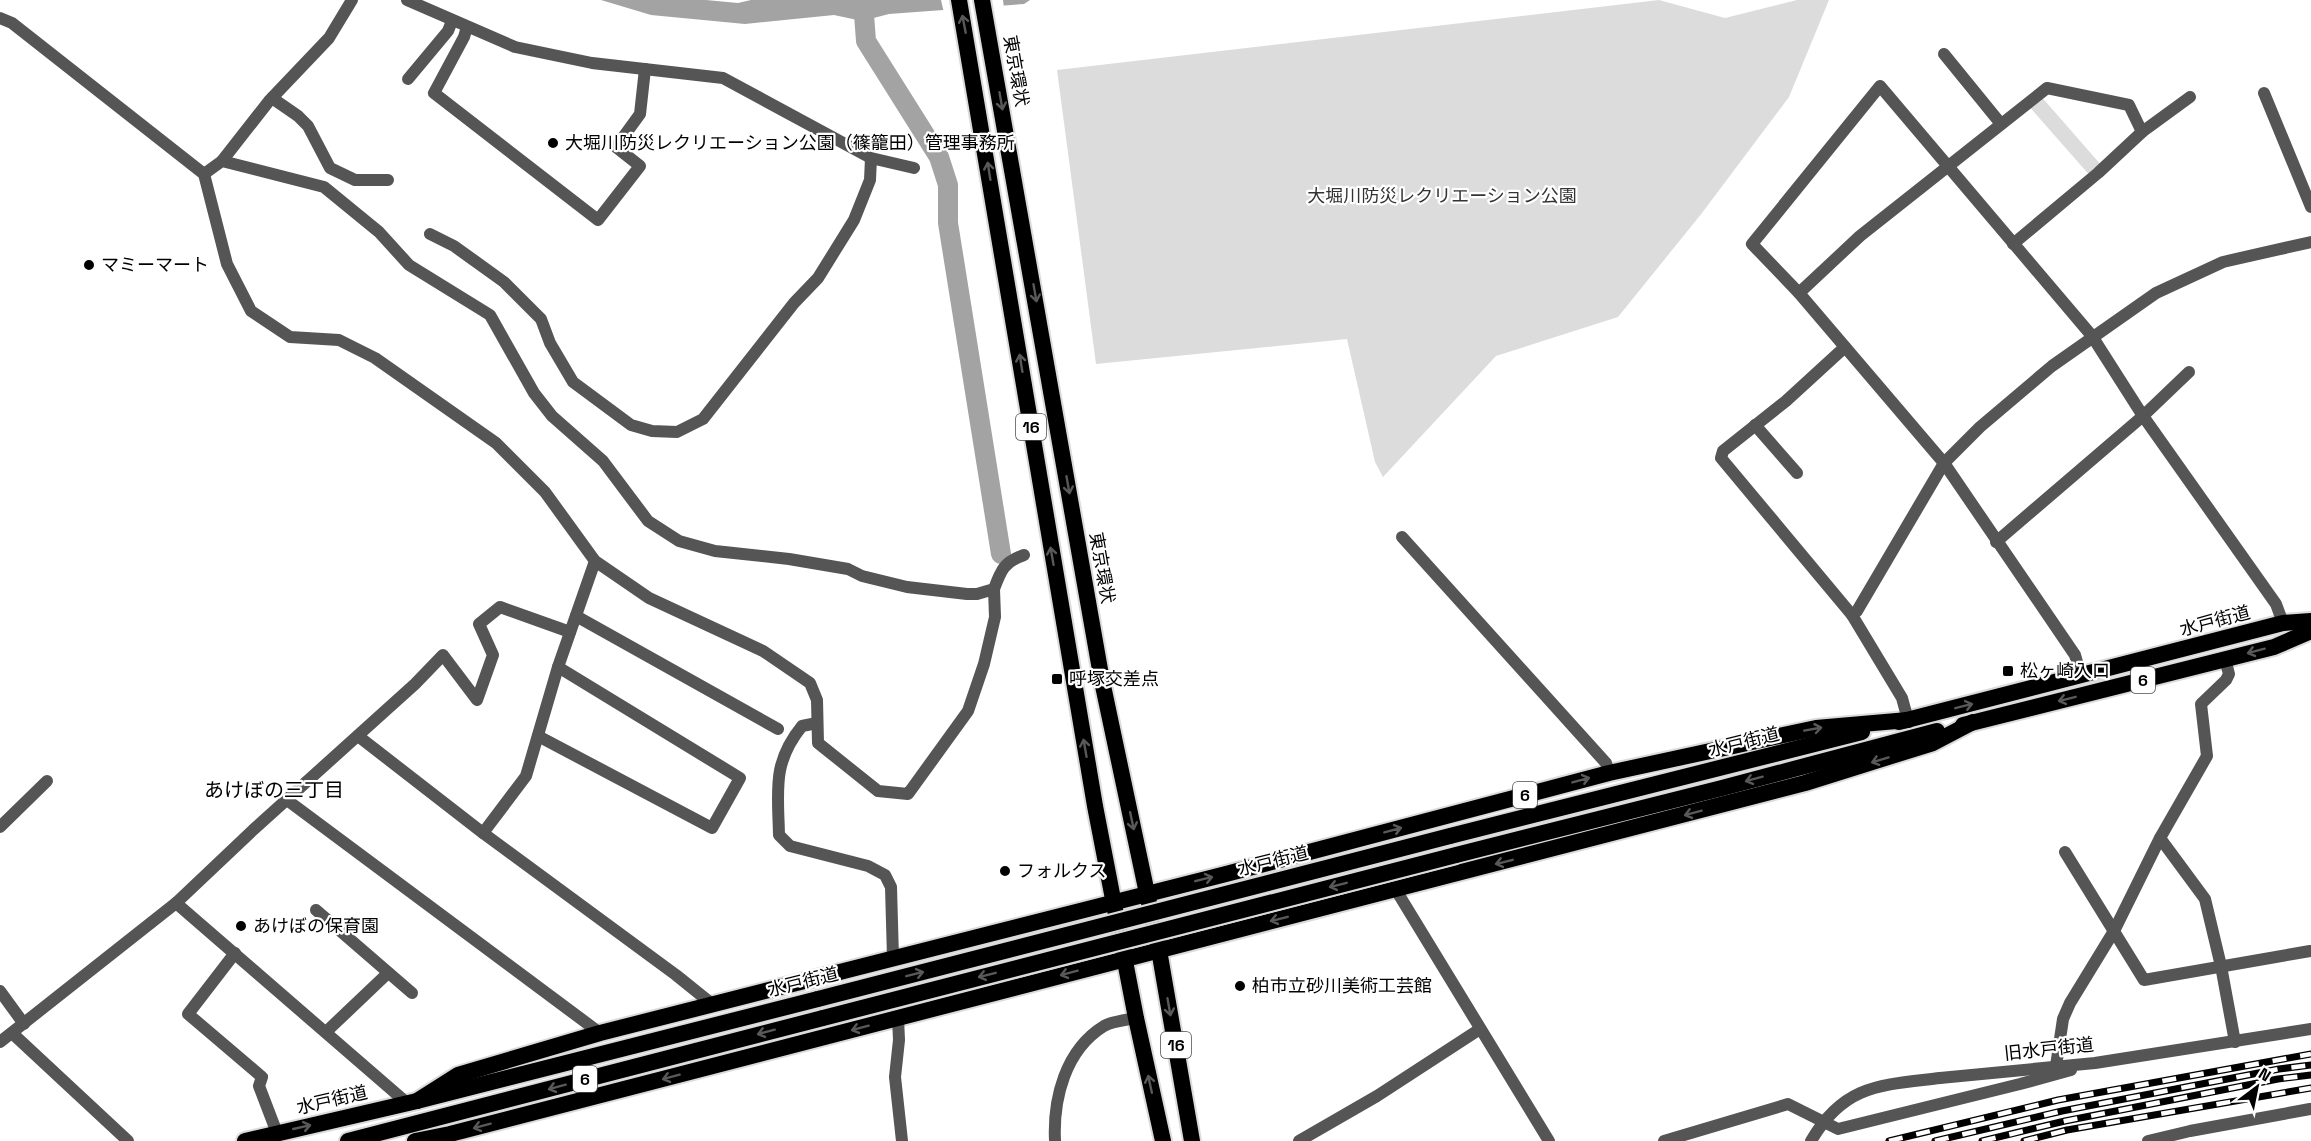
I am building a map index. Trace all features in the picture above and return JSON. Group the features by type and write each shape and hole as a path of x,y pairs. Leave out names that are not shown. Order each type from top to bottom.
{"highway":[{"name":"16","path":"959,0 1095,806 1136,1018 1163,1141"},
{"name":"東京環状","path":"982,0 1102,681 1159,950 1192,1141"},
{"name":"水戸街道","path":"245,1141 412,1102 818,999 2283,623 2311,621"},
{"name":"水戸街道","path":"348,1141 1973,722 2274,647 2311,631"},
{"name":"6","path":"1147,893 1609,773 1816,728 1908,720"},
{"name":"6","path":"1159,950 1805,783 1933,743 1973,722"},
{"path":"412,1102 458,1075 600,1033 1147,893"},
{"path":"416,1141 1159,950"}],"street":[{"path":"204,174 222,161 272,98 329,38 352,0"},
{"path":"407,0 515,47 592,63 723,78 871,158 914,168"},
{"path":"0,18 12,23 204,174 227,264 251,311 290,337 339,340 375,358 496,443 545,492 595,561 649,598 763,651 810,682 817,700 818,742 878,791 908,794 968,711 984,664 994,617 994,589 1000,572 1010,560 1024,555"},
{"path":"408,79 448,31 453,21"},
{"path":"467,27 434,93 598,220 640,166 616,147 640,114 645,69"},
{"path":"1944,54 2001,124"},
{"path":"2081,676 2074,655 1944,464 1799,293 1752,244 1880,86 2092,336 2143,416 2276,604 2283,623"},
{"path":"1799,293 1860,236 2048,88 2129,105 2142,132"},
{"path":"2264,93 2311,207"},
{"path":"2013,244 2098,173 2142,132 2190,97"},
{"path":"272,98 308,126 330,168 355,180 388,180"},
{"path":"430,234 454,246 504,282 541,319 550,343 573,382 582,390 631,426 652,431 677,432 703,419 794,303 818,278 854,220 870,180 871,158"},
{"path":"222,161 324,187 379,232 409,265 490,315 534,393 552,416 603,461 648,521 679,541 715,551 789,559 848,569 862,576 907,587 967,594 994,589"},
{"path":"1852,615 1857,611 1944,464 1980,427 2052,366 2156,293 2223,262 2311,242"},
{"path":"1845,347 1723,451 1721,458 1852,615 1902,698 1908,720"},
{"path":"1996,542 2143,416 2189,372"},
{"path":"1755,425 1797,473"},
{"path":"1401,537 1606,764 1609,773"},
{"path":"483,833 526,776 558,667 595,561"},
{"path":"0,1042 176,903 415,684 443,655 477,700 493,655 479,624 500,607 570,632"},
{"path":"576,616 778,729"},
{"path":"2056,1066 2063,1019 2070,1003 2114,931 2160,838 2207,756 2201,704 2226,680 2229,674 2225,659"},
{"path":"538,736 712,828 740,778 558,667"},
{"path":"817,723 802,726 792,738 778,769 778,835 790,846 868,866 885,875 891,887 893,958"},
{"path":"358,736 483,833 712,1004"},
{"path":"0,827 47,781"},
{"path":"287,800 600,1033"},
{"path":"2160,838 2205,899 2221,966 2235,1042"},
{"path":"2065,852 2144,980 2310,951"},
{"path":"1396,890 1549,1141"},
{"path":"176,903 412,1102"},
{"path":"316,910 412,993"},
{"path":"235,953 188,1014 262,1077 259,1086 277,1133"},
{"path":"327,1031 388,973"},
{"path":"0,991 24,1024"},
{"path":"898,1018 895,1077 902,1141"},
{"path":"1055,1141 1054,1117 1059,1088 1070,1062 1087,1041 1105,1026 1136,1018"},
{"path":"1299,1141 1377,1096 1480,1029"},
{"name":"旧水戸街道","path":"1810,1141 1834,1110 1851,1097 1865,1089 1886,1084 2095,1063 2311,1029"},
{"path":"12,1033 128,1141"},
{"path":"1664,1141 1788,1104 1838,1129 2095,1063"},
{"path":"2148,1141 2310,1108"}],"green space":[{"name":"大堀川防災レクリエーション公園","path":"1659,0 1725,18 1797,0 1829,0 1789,97 1702,213 1618,317 1496,356 1383,477 1375,462 1347,339 1096,364 1057,70"},
{"path":"2039,94 2102,166 2092,178 2027,104"}],"shaded area":[{"path":"601,0 706,0 738,3 751,0 1030,0 1024,4 889,14 862,21 834,15 745,24 651,15"}],"pier":[{"path":"941,0 1003,0 1004,8 944,13"}],"waterway":[{"path":"863,1 866,41 939,157 948,185 948,223 1001,554"}],"railway":[{"path":"1889,1141 2058,1100 2311,1054"},
{"path":"1935,1141 2062,1111 2279,1069 2311,1065"},
{"path":"1982,1141 2065,1121 2278,1079 2311,1075"},
{"path":"2024,1141 2067,1130 2311,1088"}],"place":[{"name":"大堀川防災レクリエーション公園（篠籠田）管理事務所","path":"553,143"},
{"name":"マミーマート","path":"89,265"},
{"name":"松ヶ崎入口","path":"2008,671"},
{"name":"呼塚交差点","path":"1057,679"},
{"name":"フォルクス","path":"1005,871"},
{"name":"あけぼの保育園","path":"241,926"},
{"name":"柏市立砂川美術工芸館","path":"1240,986"}],"district":[{"name":"あけぼの三丁目","path":"274,790"}]}
